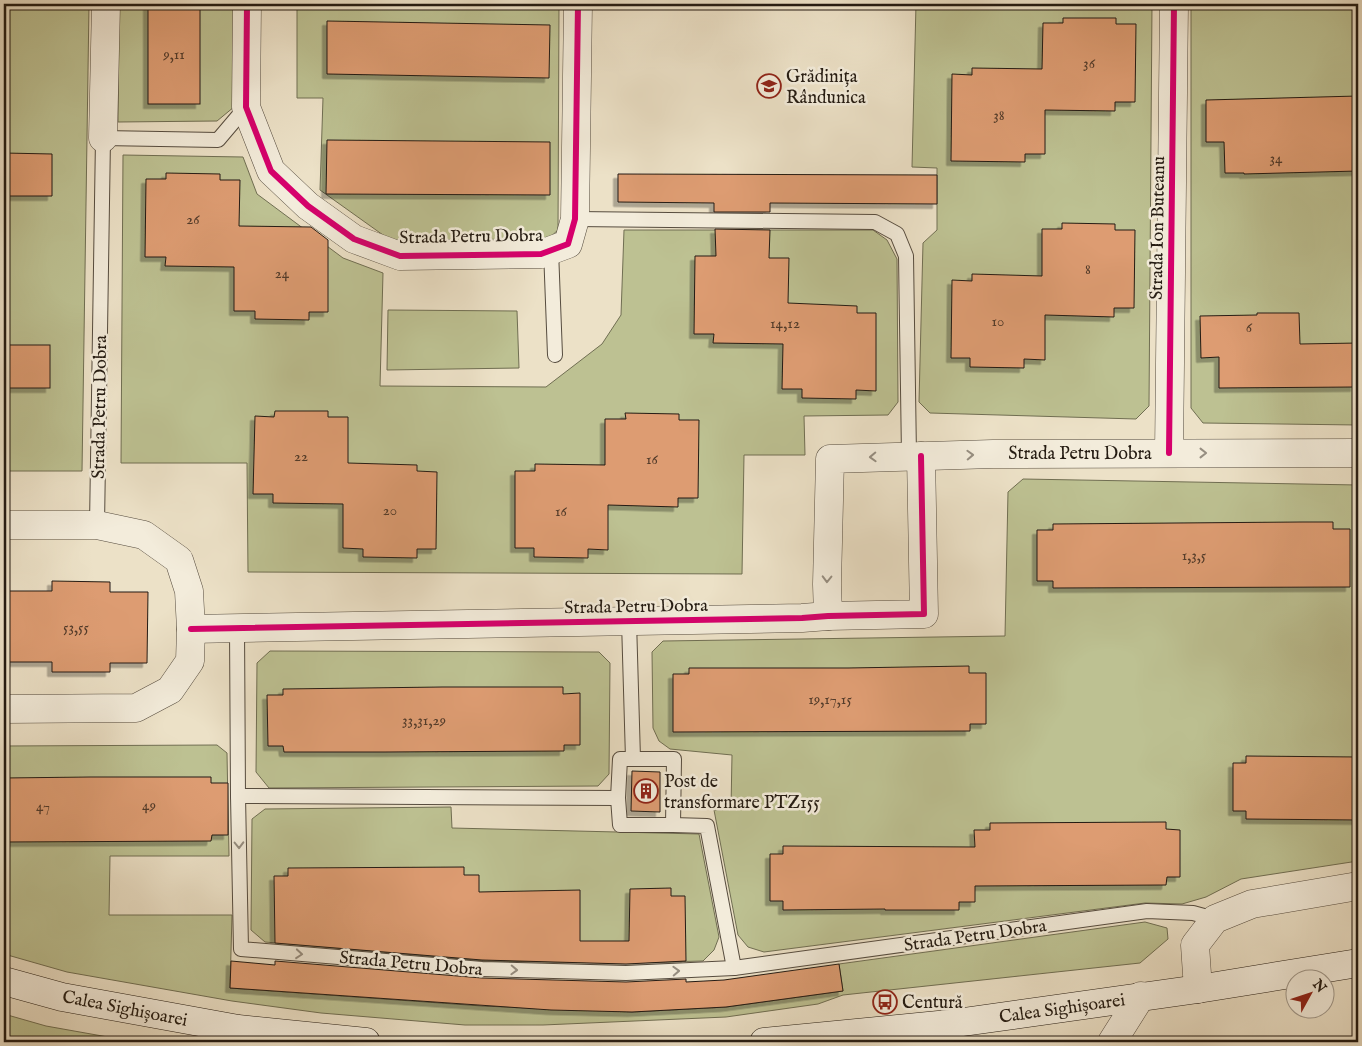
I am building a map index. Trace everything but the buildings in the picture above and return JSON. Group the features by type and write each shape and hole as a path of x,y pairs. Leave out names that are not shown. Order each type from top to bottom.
{"street":[{"name":"Strada Petru Dobra","path":"103,138 106,4"},
{"name":"Strada Petru Dobra","path":"247,4 246,107 271,171 308,206 354,238 400,256 541,254 568,244 575,219 578,4"},
{"name":"Strada Ion Buteanu","path":"1169,453 1174,4"},
{"name":"Strada Petru Dobra","path":"828,616 830,459 993,454 1358,453"},
{"name":"Strada Petru Dobra","path":"191,629 802,618 924,614 915,456"},
{"path":"4,524 97,525 144,535 179,560 189,592 191,629 190,661 170,690 136,708 4,709"},
{"path":"1198,989 1195,945 1215,919 1252,904 1358,886"},
{"name":"Calea Sighișoarei","path":"764,1042 948,1024 1198,989 1358,962"},
{"name":"Calea Sighișoarei","path":"4,981 62,997 238,1029 366,1042"},
{"path":"1112,1042 1141,996"}],"lane":[{"path":"103,138 218,140 246,107"},
{"name":"Strada Petru Dobra","path":"97,525 103,138"},
{"name":"Strada Petru Dobra","path":"575,219 875,222 897,234 906,256 915,456"},
{"name":"Strada Petru Dobra","path":"551,250 555,355"},
{"name":"Strada Petru Dobra","path":"629,621 633,759"},
{"name":"Strada Petru Dobra","path":"237,628 238,796 242,949 482,969 626,973 734,968 1147,911 1193,913 1215,919"},
{"path":"673,825 674,759 620,759 618,798 620,825 707,826 734,968"},
{"path":"238,796 618,798"}],"green space":[{"path":"4,4 89,4 82,471 4,471"},
{"path":"119,4 239,4 240,102 217,121 118,122"},
{"path":"297,4 559,4 558,230 548,239 390,240 320,190 323,98 297,98"},
{"path":"916,4 1152,4 1149,406 1136,419 930,413 919,402 923,243 937,230 937,168 912,167"},
{"path":"1191,4 1358,4 1358,425 1203,423 1191,408"},
{"path":"123,155 243,157 257,194 343,258 383,273 380,386 546,387 602,344 621,315 624,230 873,230 887,240 897,259 898,402 888,415 804,416 805,455 744,455 742,574 248,572 247,463 121,463"},
{"path":"388,310 517,311 519,368 387,370"},
{"path":"1023,479 1358,485 1358,861 1241,879 1206,897 1182,904 1145,903 764,952 748,947 738,935 714,810 731,809 732,755 670,749 659,741 653,728 652,652 663,641 1005,636 1008,492"},
{"path":"270,651 599,652 610,663 609,774 598,786 269,788 256,772 257,663"},
{"path":"217,745 227,753 229,856 110,856 109,915 232,915 230,988 482,1006 632,1012 726,1007 843,991 839,964 1145,922 1167,928 1168,939 1140,963 843,995 818,1004 726,1017 543,1025 465,1025 321,1013 232,1001 67,972 4,954 4,746"},
{"path":"451,807 452,828 699,834 719,937 714,950 703,961 625,963 485,961 265,942 251,930 252,819 265,809"},
{"path":"4,1014 46,1026 136,1042 4,1042"}],"cycle path":[{"path":"247,4 246,107 271,171 308,206 354,239 400,256 541,254 568,244 575,219 578,4"},
{"path":"1169,453 1174,4"},
{"path":"191,629 802,618 924,614 921,456"}],"place":[{"name":"Grădinița Rândunica","path":"769,86"},
{"name":"Post de transformare PTZ155","path":"646,791"},
{"name":"Centură","path":"885,1002"}]}
